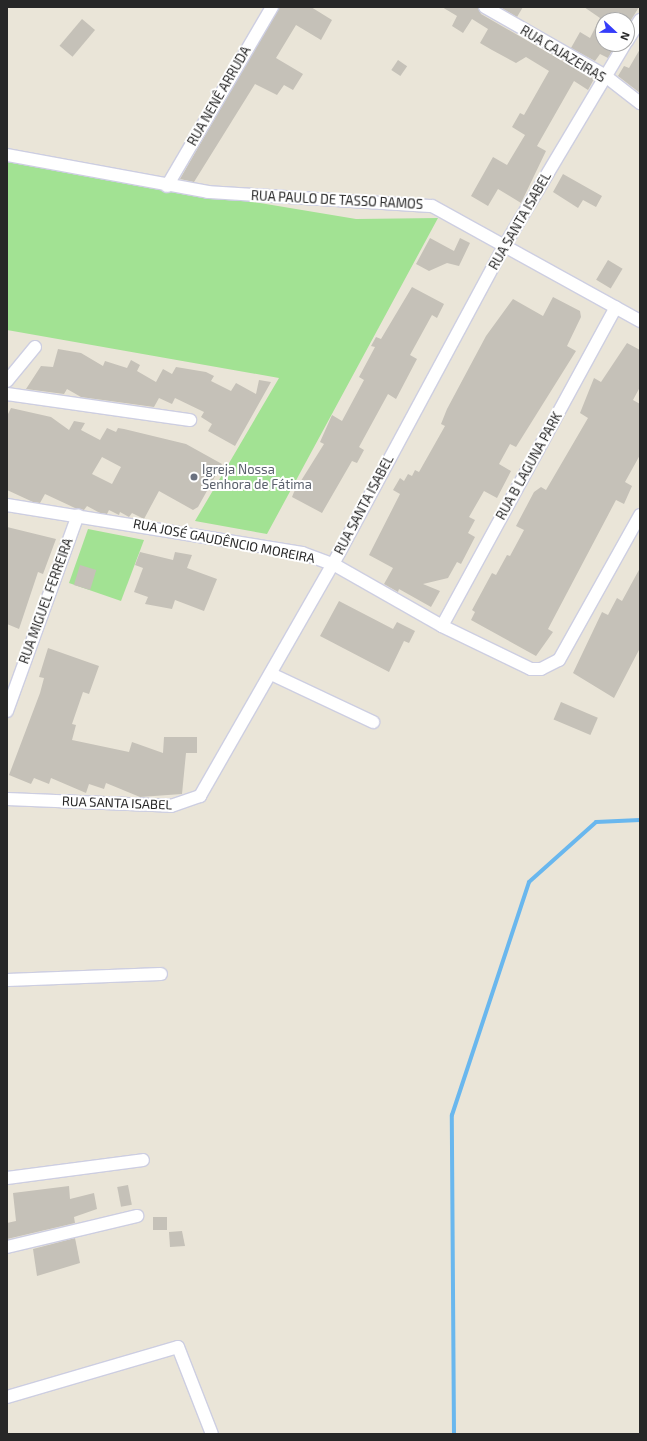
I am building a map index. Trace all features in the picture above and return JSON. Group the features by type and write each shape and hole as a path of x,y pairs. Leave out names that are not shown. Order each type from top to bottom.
{"street":[{"name":"RUA NENÊ ARRUDA","path":"167,186 272,7"},
{"name":"RUA CAJAZEIRAS","path":"485,7 604,75 640,103"},
{"name":"RUA SANTA ISABEL","path":"7,799 171,806 192,802 200,796 333,564 505,245 604,75 620,52"},
{"name":"RUA PAULO DE TASSO RAMOS","path":"7,155 167,186 346,203 432,206 640,321"},
{"name":"RUA B LAGUNA PARK","path":"442,626 616,307"},
{"path":"7,382 35,347"},
{"path":"7,394 190,420"},
{"name":"RUA JOSÉ GAUDÊNCIO MOREIRA","path":"7,504 78,514 302,553 333,564 442,626 531,669 551,667 559,660 640,515"},
{"name":"RUA MIGUEL FERREIRA","path":"7,711 78,514"},
{"path":"271,674 373,722"},
{"path":"7,980 161,974"},
{"path":"7,1178 143,1160"},
{"path":"7,1247 137,1216"},
{"path":"7,1397 178,1347 212,1434"}],"green space":[{"path":"7,161 356,219 438,218 267,534 195,521 279,378 7,330"},
{"path":"88,529 144,540 121,601 69,583"}],"building":[{"path":"279,7 311,7 332,20 321,40 296,25 276,58 303,74 293,90 284,85 277,95 255,84 194,182 180,179"},
{"path":"442,7 478,7 481,14 594,79 588,90 574,81 537,146 546,151 521,203 498,189 488,206 471,196 493,157 507,165 525,135 512,127 520,113 524,115 549,71 526,57 516,63 480,43 488,29 472,19 463,33 452,26 457,16"},
{"path":"500,7 523,7 517,17"},
{"path":"584,7 639,7 635,14 635,12 595,12 595,15"},
{"path":"82,19 95,30 73,57 60,46"},
{"path":"595,28 595,52 611,52 608,58 600,54 595,61 571,48 580,32 590,38"},
{"path":"640,49 640,93 618,76 624,66 629,68"},
{"path":"398,60 407,66 400,76 391,70"},
{"path":"563,174 602,196 596,207 583,200 578,208 553,192"},
{"path":"430,238 454,251 460,238 470,243 459,266 447,263 429,271 416,264"},
{"path":"608,260 623,269 611,288 596,280"},
{"path":"412,287 444,304 437,318 432,315 410,355 417,359 396,399 388,394 359,447 364,450 357,463 352,461 322,513 292,497 324,444 320,442 332,415 342,421 364,380 359,377 375,347 371,346 376,337 381,339"},
{"path":"553,297 580,311 581,317 567,346 576,351 516,447 510,444 499,464 511,471 497,498 484,491 469,517 475,520 468,533 475,537 461,564 457,562 448,578 423,584 440,591 431,607 399,589 398,592 384,584 393,568 369,555 400,494 393,490 400,478 404,481 408,474 412,476 415,470 419,472 445,426 441,424 447,409 486,336 513,299 543,316"},
{"path":"627,343 640,350 640,387 633,400 640,404 640,455 625,482 632,486 624,504 616,500 548,629 553,632 536,656 471,620 475,612 472,610 492,573 496,575 507,555 510,556 524,530 516,526 534,492 541,487 546,490 588,418 580,413 594,378 601,382"},
{"path":"58,349 81,353 103,366 105,361 127,368 131,360 140,365 137,371 156,382 163,369 172,374 176,367 206,372 214,376 211,381 231,391 236,383 256,394 259,380 271,382 235,446 208,431 212,424 201,417 204,412 175,398 172,404 159,398 154,407 81,397 67,389 64,394 26,389 41,366 53,367"},
{"path":"11,408 51,417 69,430 74,421 85,423 81,430 100,440 107,428 116,432 118,428 124,429 186,444 222,464 198,507 193,510 159,491 144,519 132,513 129,517 120,512 119,515 109,510 107,514 100,513 87,506 84,510 75,508 45,494 40,503 33,502 7,490 7,416","holes":["102,457 121,467 112,484 92,474"]},
{"path":"7,527 56,539 43,574 38,572 19,629 7,624"},
{"path":"140,552 173,560 175,552 192,555 187,568 217,579 204,611 175,600 172,609 145,604 148,597 134,592 143,568 135,565"},
{"path":"80,565 96,570 90,590 74,585"},
{"path":"640,568 640,648 614,698 573,673 602,612 608,615 617,598 622,601"},
{"path":"339,601 393,629 397,622 415,631 409,643 404,641 389,672 320,636"},
{"path":"48,648 99,666 89,694 83,692 72,724 76,725 72,740 129,752 132,742 163,753 164,737 197,737 197,753 186,753 182,794 140,797 106,783 104,789 89,784 86,793 51,778 49,784 34,778 31,784 9,775 40,693 44,678 39,677"},
{"path":"561,702 598,718 590,735 554,719"},
{"path":"128,1185 132,1205 121,1207 117,1187"},
{"path":"69,1186 70,1199 94,1193 97,1209 74,1217 75,1223 7,1239 7,1223 16,1221 13,1193"},
{"path":"153,1217 167,1217 167,1230 153,1230"},
{"path":"182,1231 185,1246 170,1247 169,1232"},
{"path":"75,1238 80,1263 37,1276 33,1249"}],"waterway":[{"path":"454,1434 452,1115 529,882 596,822 640,820"}],"place":[{"name":"Igreja Nossa Senhora de Fátima","path":"194,477"}]}
